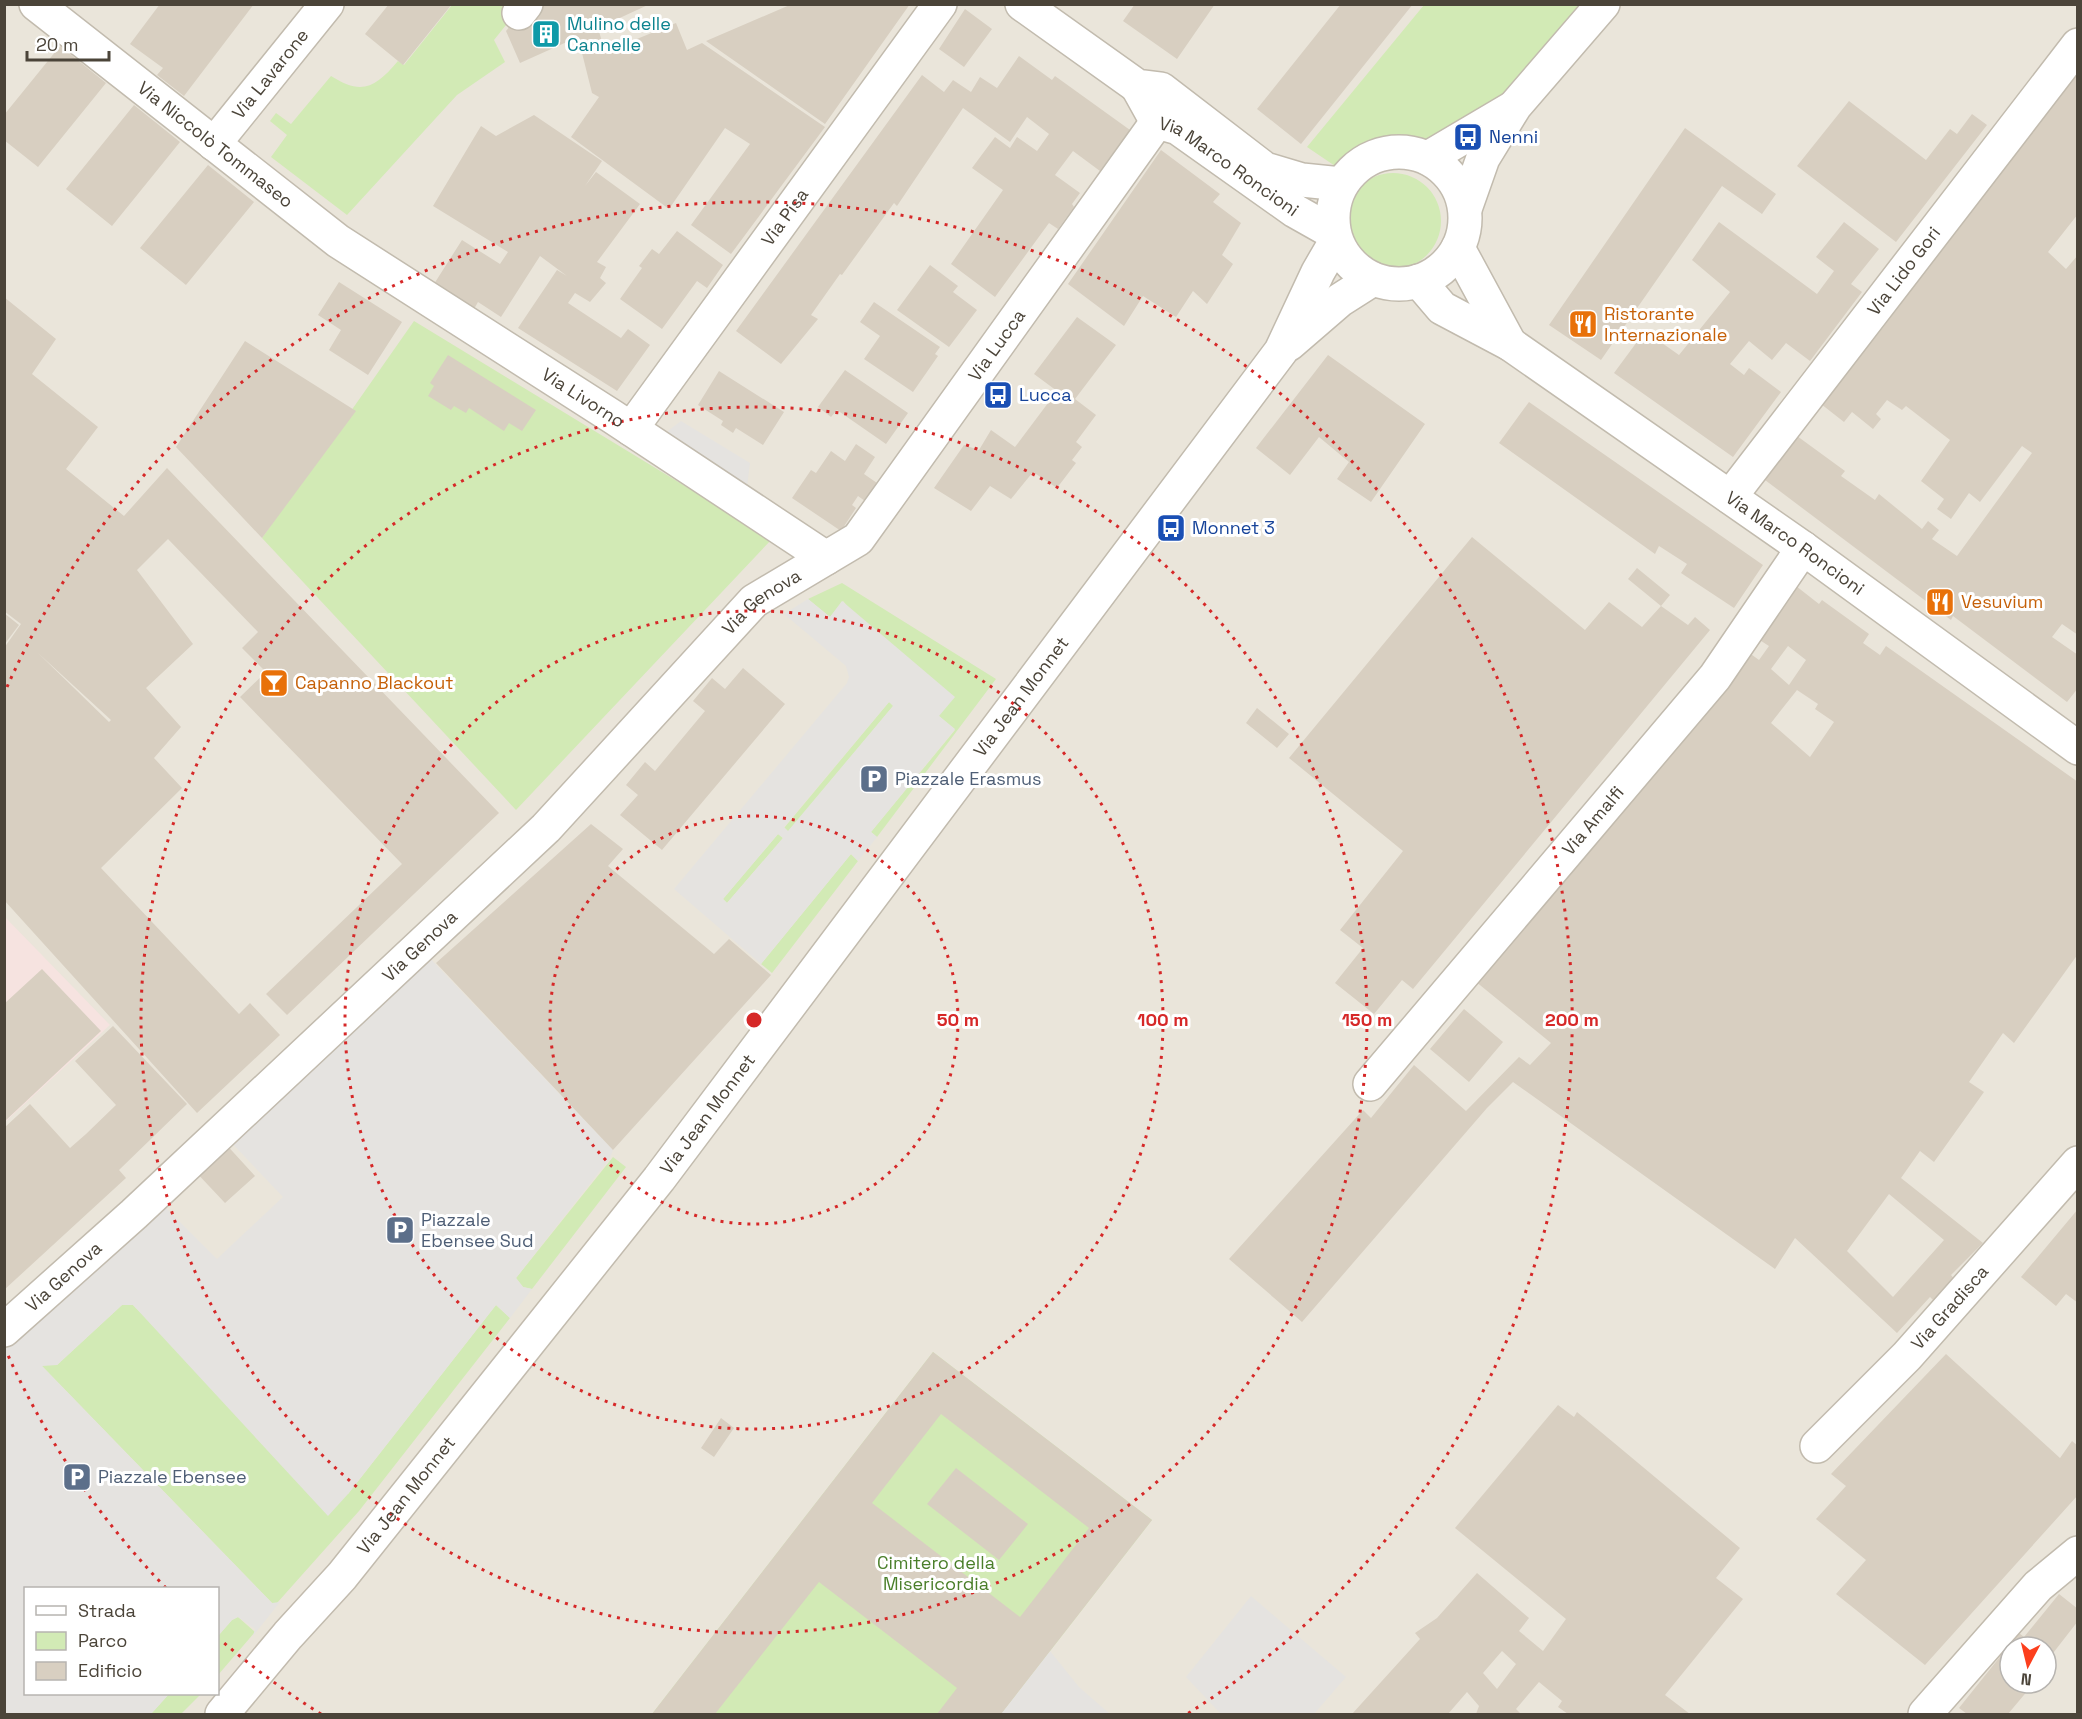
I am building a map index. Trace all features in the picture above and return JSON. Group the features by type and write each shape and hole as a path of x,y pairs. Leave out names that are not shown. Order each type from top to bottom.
{"street":[{"name":"Via Niccolò Tommaseo","path":"36,4 338,241"},
{"name":"Via Lavarone","path":"214,144 327,4"},
{"name":"Via Pisa","path":"631,429 940,4"},
{"name":"Via Marco Roncioni","path":"1022,4 1137,86 1157,122 1178,128 1335,237 1345,257 1357,270 1373,279 1404,284 1419,281 1442,308 1510,344 2073,735"},
{"path":"1465,209 1483,158 1515,106 1603,4"},
{"name":"Via Lido Gori","path":"1730,497 2078,45"},
{"name":"Via Marco Roncioni","path":"1137,86 1161,89 1265,169 1302,180 1341,184"},
{"path":"1428,158 1515,106"},
{"name":"Via Lucca","path":"826,558 858,538 1157,122"},
{"path":"1335,237 1332,216 1341,184 1354,169 1370,158 1389,152 1409,152 1428,158 1446,171 1458,188 1465,209 1465,229 1458,248 1448,262 1435,274 1419,281"},
{"name":"Via Jean Monnet","path":"222,1714 395,1511 659,1179 1281,351 1335,237"},
{"name":"Via Livorno","path":"338,241 631,429 826,558"},
{"name":"Via Marco Roncioni","path":"1458,248 1510,344"},
{"name":"Via Jean Monnet","path":"1281,351 1340,300 1373,279"},
{"name":"Via Amalfi","path":"1370,1084 1715,677 1803,548"},
{"name":"Via Genova","path":"4,1330 134,1214 546,828 754,601 826,558"},
{"name":"Via Gradisca","path":"1817,1446 1907,1356 2078,1162"},
{"path":"1925,1714 2038,1586 2078,1553"}],"shaded area":[{"path":"5,5 2077,5 2077,1714 5,1714"},
{"path":"681,421 750,463 747,487 664,434"},
{"name":"Piazzale Erasmus","path":"808,599 830,617 842,601 955,697 939,716 955,729 871,832 877,837 858,861 851,854 761,964 674,889 847,683 849,677 846,666 784,614","holes":["889,702 893,706 788,831 784,827","778,834 783,838 727,903 723,899"]},
{"path":"5,917 110,1025 5,1122"},
{"name":"Piazzale Ebensee Sud","path":"423,951 613,1150 610,1158 516,1278 523,1287 532,1289 510,1318 496,1305 348,1494 328,1516 133,1305 122,1305 57,1365 42,1366 272,1603 280,1602 253,1636 255,1629 238,1617 232,1620 219,1635 219,1587 24,1587 24,1695 168,1695 151,1714 5,1714 5,1349 160,1202 217,1259 283,1197 228,1139"},
{"path":"1251,1596 1346,1677 1314,1714 1221,1714 1186,1677"},
{"path":"1050,1651 1079,1687 1110,1714 1001,1714"}],"green space":[{"path":"452,5 522,5 494,40 505,62 457,95 347,215 271,157 287,135 270,121 276,113 291,124 331,76 351,86 368,86 383,77 398,61 404,65"},
{"path":"1424,5 1590,5 1510,97 1432,146 1377,146 1338,168 1307,147"},
{"path":"1393,173 1411,176 1427,187 1438,203 1441,221 1438,239 1427,255 1411,266 1393,269 1375,266 1359,255 1348,239 1345,221 1348,203 1359,187 1375,176"},
{"path":"414,321 772,539 516,810 262,538"},
{"path":"842,583 996,679 877,837 871,832 955,730 939,716 843,601 830,617 808,599"},
{"path":"889,702 894,705 788,832 784,828"},
{"path":"778,834 783,838 727,903 723,899"},
{"path":"851,854 858,861 772,973 761,964"},
{"path":"613,1157 626,1167 532,1289 523,1287 516,1278"},
{"path":"122,1305 133,1305 348,1494 496,1305 510,1318 359,1511 277,1603 272,1603 41,1365 57,1365"},
{"name":"Cimitero della Misericordia","path":"933,1352 1152,1520 1001,1714 652,1714"},
{"path":"238,1617 255,1632 219,1674 219,1635 232,1620"},
{"path":"168,1695 200,1695 181,1714 151,1714"}],"building":[{"path":"160,4 254,4 184,96 157,75 163,68 130,44"},
{"path":"389,4 452,4 403,65 365,34"},
{"path":"529,4 650,4 598,28 605,52 676,23 687,50 702,43 825,127 731,254 691,225 750,144 725,128 669,209 571,137 599,97 592,93 578,37 520,63 506,31"},
{"path":"792,4 910,4 825,124 706,41"},
{"path":"1135,4 1215,4 1177,59 1123,21"},
{"path":"1341,4 1413,4 1301,144 1257,109"},
{"path":"965,9 992,29 964,67 939,49"},
{"path":"60,46 106,83 38,167 4,140 4,115"},
{"path":"1019,56 1052,80 1055,76 1130,130 1100,171 1073,151 1055,175 1080,193 1072,204 1074,207 1058,229 1049,223 995,297 951,264 1003,190 972,168 995,137 1010,148 1017,137 1037,151 1049,134 1027,117 1010,142 963,108 897,206 894,203 811,315 818,319 781,364 736,331 922,75 944,92 953,80 971,92 980,77 997,88"},
{"path":"2073,74 2078,77 2078,214 2048,252 2066,269 2078,255 2078,635 2062,624 2052,637 2078,655 2078,688 2067,702 1953,616 1951,620 1765,480 1797,436 1845,471 1841,476 1875,500 1879,494 1922,529 1928,521 1939,530 1932,539 1957,556 2032,453 2022,446 1980,502 1969,493 1951,519 1937,509 1944,499 1921,481 1950,440 1906,406 1902,410 1887,400 1876,414 1881,419 1873,429 1852,412 1844,422 1821,404 1882,329"},
{"path":"1849,101 1926,160 1950,129 1957,134 1972,114 1987,125 1896,242 1797,166"},
{"path":"134,105 180,142 112,226 66,189"},
{"path":"534,115 602,161 585,186 596,172 640,204 597,262 606,267 600,278 606,283 590,302 575,293 568,303 621,338 628,329 650,345 617,391 518,328 557,270 567,276 540,256 501,317 478,302 474,309 434,284 462,240 500,264 508,252 433,206 481,126 496,136"},
{"path":"1685,128 1776,194 1762,214 1722,186 1601,360 1549,325"},
{"path":"1161,150 1220,194 1213,202 1241,223 1222,255 1233,264 1207,304 1193,291 1176,317 1143,296 1124,326 1068,284"},
{"path":"208,165 254,202 186,285 140,248"},
{"path":"1719,222 1817,294 1834,271 1816,257 1844,222 1879,249 1851,284 1862,292 1810,361 1786,343 1772,360 1749,341 1730,364 1744,375 1749,368 1781,392 1733,457 1614,373 1645,331 1679,355 1730,292 1692,260"},
{"path":"677,231 723,265 707,288 697,281 662,329 620,299 642,268 639,266 652,249 659,254"},
{"path":"930,265 958,286 953,292 977,310 949,347 897,310"},
{"path":"339,282 402,322 368,375 329,350 341,330 318,315"},
{"path":"4,297 56,339 32,374 98,427 66,469 124,516 167,468 499,813 287,1015 266,994 402,864 240,697 266,672 242,648 258,632 168,539 137,570 193,644 146,688 181,727 154,758 182,788 101,868 239,1014 250,1003 280,1035 197,1113 4,900 4,648 21,624 4,611","holes":["38,653 111,720 109,722"]},
{"path":"874,302 940,347 935,354 938,356 913,392 864,359 880,336 860,322"},
{"path":"1077,317 1116,345 1075,399 1096,415 1076,442 1082,447 1072,460 1076,463 1057,488 1033,472 1011,499 990,486 971,511 934,488 964,445 979,450 991,430 1015,447 1057,391 1034,374"},
{"path":"245,341 356,411 262,538 176,447"},
{"path":"448,355 536,410 522,431 509,423 504,431 469,408 466,413 454,406 451,410 428,396 434,386 430,383"},
{"path":"1328,355 1425,424 1371,502 1337,479 1349,462 1319,437 1290,475 1256,448"},
{"path":"845,370 908,413 886,444 837,410 831,417 818,407"},
{"path":"719,371 784,412 763,445 736,428 733,433 721,425 723,421 698,405"},
{"path":"1529,402 1763,565 1734,608 1681,573 1687,564 1659,546 1655,554 1499,443"},
{"path":"856,444 875,457 864,474 877,483 865,501 858,496 852,505 856,508 841,531 792,498 811,470 816,473 831,451 845,461"},
{"path":"1472,537 1585,630 1609,602 1642,627 1661,606 1688,625 1695,617 1710,630 1413,989 1402,980 1374,1014 1335,983 1363,948 1340,930 1403,851 1289,758"},
{"path":"1637,568 1670,595 1661,606 1628,579"},
{"path":"1796,586 1819,604 1822,600 1869,634 1863,643 1880,655 1886,646 2078,782 2078,954 2014,1043 2003,1033 1969,1082 1984,1092 1934,1162 1920,1151 1901,1178 1983,1243 1951,1275 1955,1280 1934,1301 1930,1297 1897,1333 1795,1238 1775,1269 1513,1082 1487,1108 1302,1322 1229,1259 1363,1110 1371,1118 1414,1065 1466,1111 1519,1057 1530,1065 1551,1043 1475,981 1748,652 1759,660 1769,646 1758,639","holes":["1788,646 1806,660 1789,685 1771,669","1797,690 1818,704 1815,709 1834,722 1810,757 1771,723","1889,1194 1944,1240 1893,1297 1847,1251"]},
{"path":"4,613 19,625 4,645"},
{"path":"743,668 785,704 662,850 620,815 638,795 626,785 645,762 655,771 705,711 693,701 712,678 725,689"},
{"path":"1257,708 1289,734 1277,748 1246,723"},
{"path":"591,824 623,849 608,866 714,954 729,939 771,975 613,1150 436,963"},
{"path":"42,969 101,1031 4,1122 4,1004"},
{"path":"1464,1009 1503,1042 1469,1082 1430,1049"},
{"path":"113,1026 187,1104 119,1170 126,1178 4,1290 4,1128 30,1104 70,1148 86,1134 116,1105 75,1061"},
{"path":"223,1141 255,1176 225,1203 193,1169"},
{"path":"2078,1209 2078,1303 2066,1294 2056,1306 2021,1277"},
{"name":"Cimitero della Misericordia","path":"933,1352 1152,1520 1001,1714 937,1714 957,1688 819,1582 715,1714 652,1714","holes":["941,1414 1089,1528 1020,1617 872,1503"]},
{"path":"1946,1354 2060,1458 2072,1441 2078,1446 2078,1495 1925,1665 1836,1594 1866,1560 1816,1519 1846,1486 1831,1474"},
{"path":"1558,1405 1574,1417 1577,1412 1740,1548 1716,1578 1743,1599 1665,1695 1690,1714 1568,1714 1558,1707 1562,1701 1539,1682 1516,1709 1521,1714 1476,1714 1479,1706 1467,1692 1448,1714 1352,1714 1420,1639 1415,1633 1437,1618 1477,1573 1529,1618 1519,1631 1543,1651 1566,1619 1455,1528","holes":["1502,1651 1516,1664 1497,1689 1483,1673"]},
{"path":"721,1418 734,1428 714,1457 701,1448"},
{"path":"956,1468 1028,1524 999,1560 927,1504"},
{"path":"2059,1594 2078,1609 2078,1621 2058,1647 2058,1635 2026,1635"},
{"path":"1998,1659 1998,1695 2024,1695 2008,1714 1967,1714 1959,1708"}],"place":[{"name":"Mulino delle Cannelle","path":"546,34"},
{"name":"Nenni","path":"1468,137"},
{"name":"Ristorante Internazionale","path":"1583,324"},
{"name":"Lucca","path":"998,395"},
{"name":"Monnet 3","path":"1171,528"},
{"name":"Vesuvium","path":"1940,602"},
{"name":"Capanno Blackout","path":"274,683"},
{"name":"Piazzale Erasmus","path":"874,779"},
{"name":"Piazzale Ebensee Sud","path":"400,1230"},
{"name":"Piazzale Ebensee","path":"77,1477"}]}
